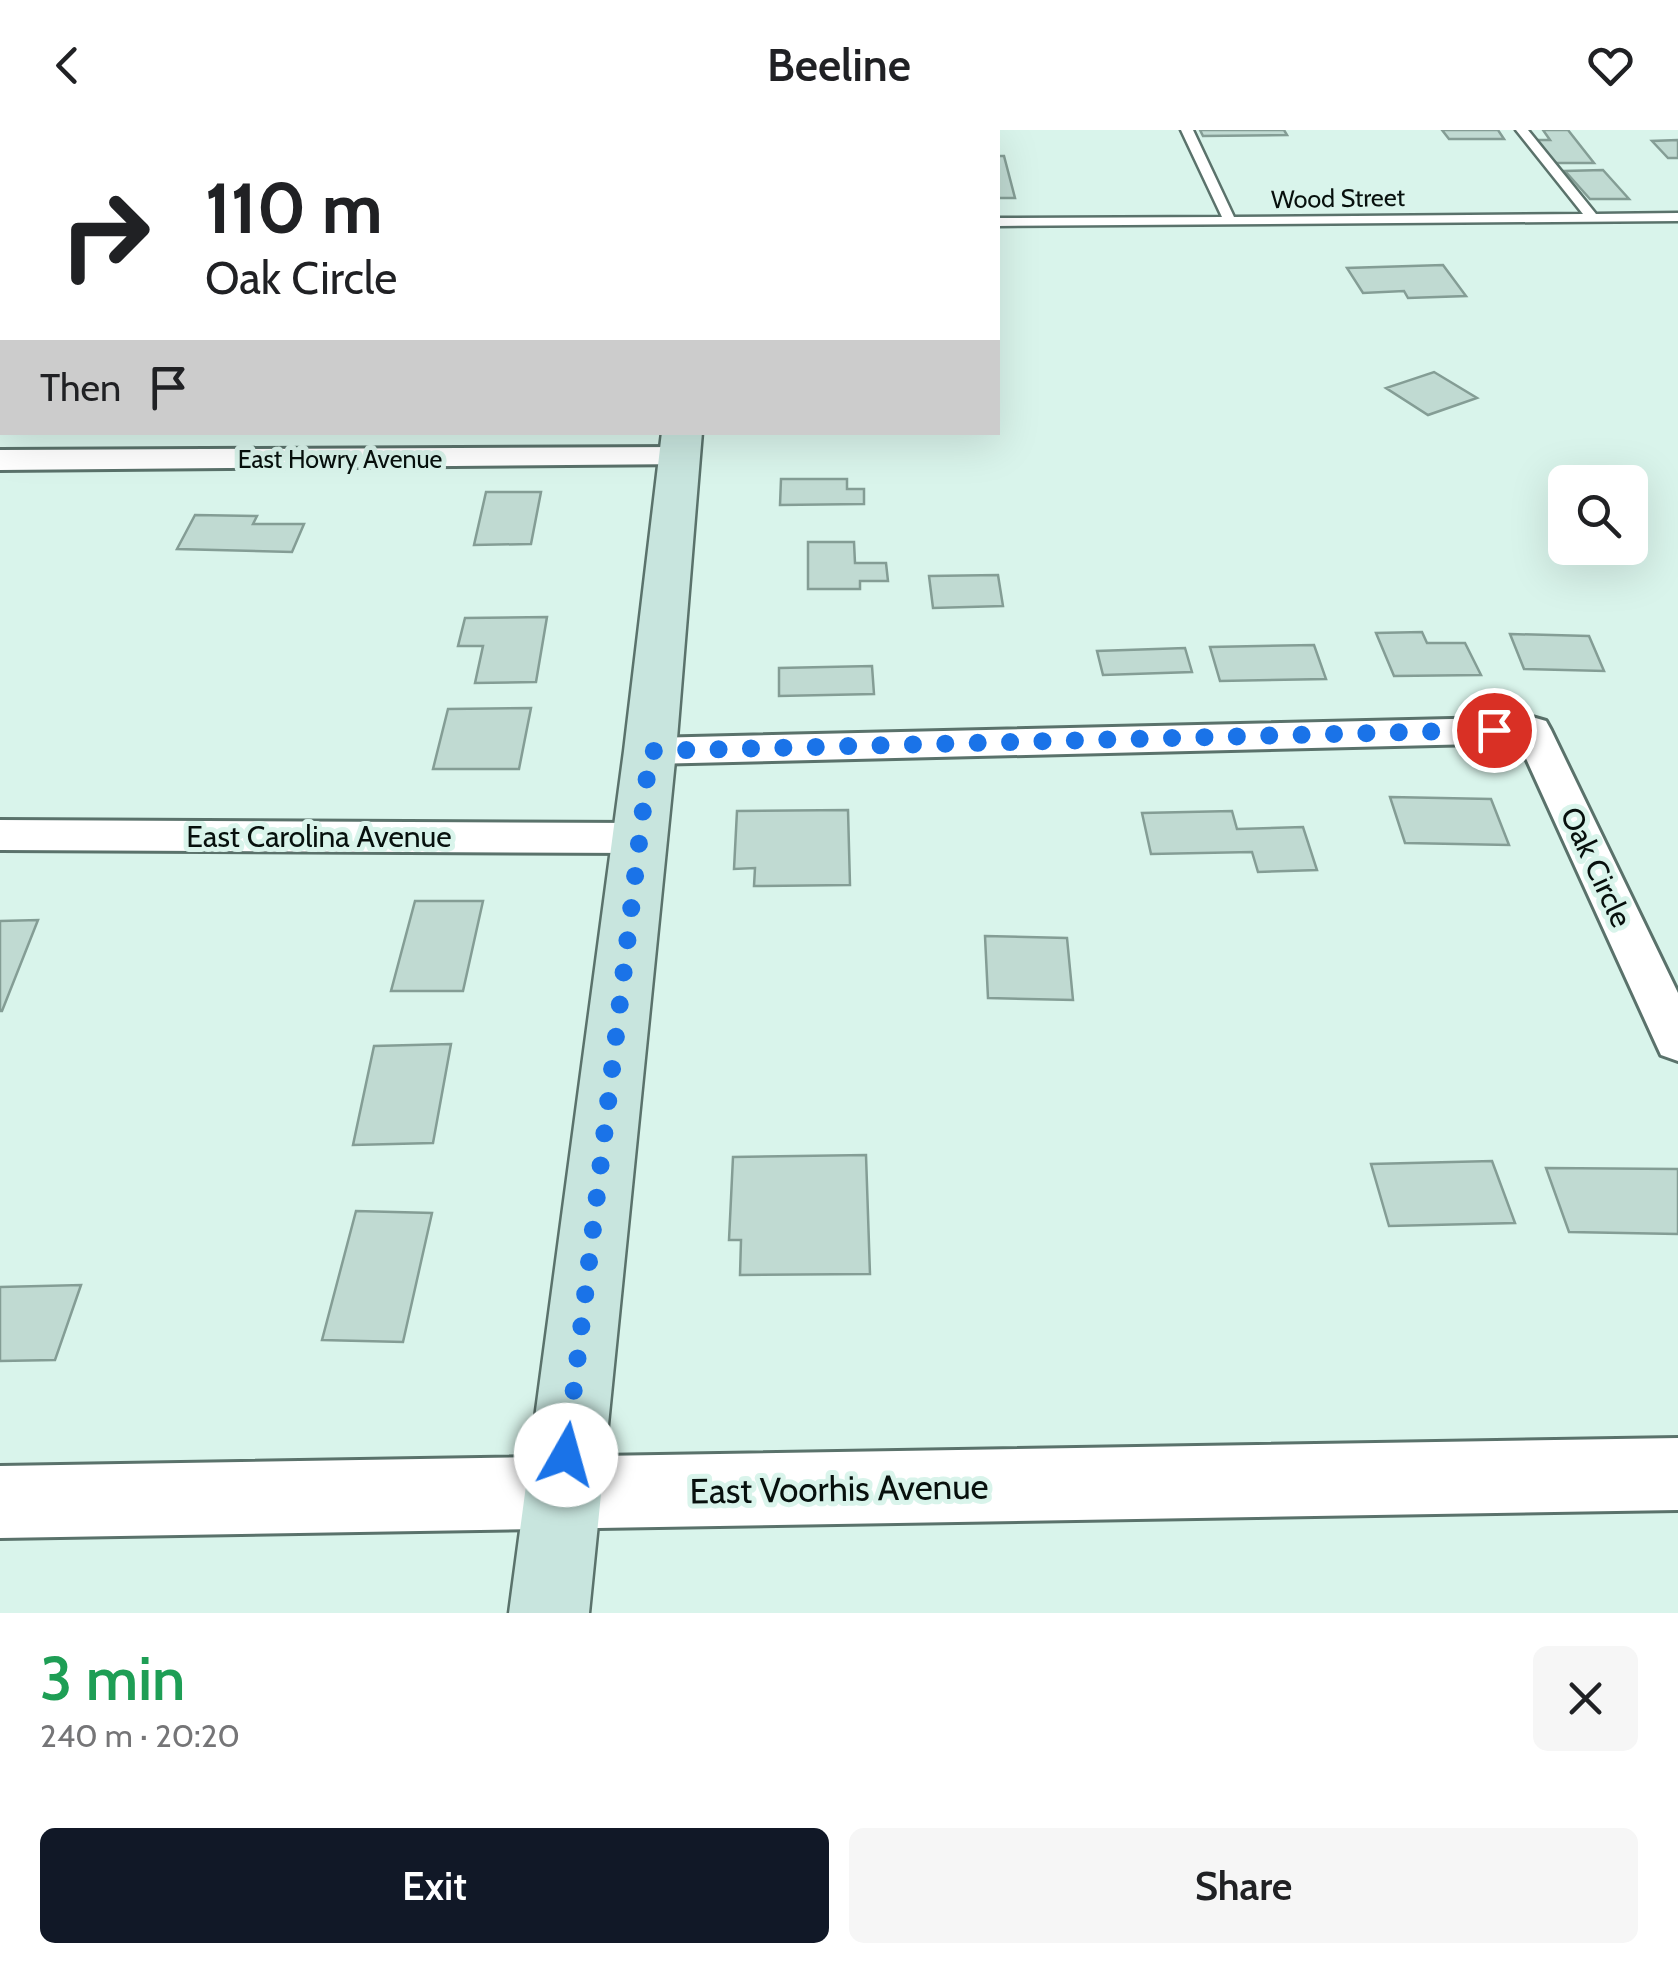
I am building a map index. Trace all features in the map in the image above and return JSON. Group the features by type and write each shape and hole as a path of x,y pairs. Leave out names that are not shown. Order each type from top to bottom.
{"main road":[{"path":"549,1613 650,751 680,445"}],"street":[{"name":"East Howry Avenue","path":"0,460 680,445"},
{"name":"Oak Circle","path":"650,751 1532,730 1678,1042"},
{"name":"East Carolina Avenue","path":"0,835 639,838"},
{"name":"East Voorhis Avenue","path":"0,1502 1678,1474"}],"lane":[{"path":"1188,130 1230,221"},
{"path":"1522,130 1592,218"},
{"name":"Wood Street","path":"1000,222 1678,217"}],"building":[{"path":"1200,130 1284,130 1287,135 1203,136"},
{"path":"1442,130 1498,130 1504,139 1449,139"},
{"path":"1543,130 1568,130 1594,163 1549,163 1531,140 1550,140"},
{"path":"1678,140 1678,158 1668,158 1652,141"},
{"path":"1000,156 1004,156 1015,198 1000,198"},
{"path":"1603,170 1629,199 1590,199 1565,171"},
{"path":"1443,265 1466,296 1408,298 1404,291 1363,293 1347,268"},
{"path":"1434,372 1477,398 1428,415 1386,388"},
{"path":"781,479 847,479 847,489 864,489 864,504 780,505"},
{"path":"486,492 541,492 531,544 474,545"},
{"path":"195,515 257,516 253,524 304,524 292,552 177,549"},
{"path":"808,542 854,542 855,563 886,563 888,581 860,581 860,589 808,589"},
{"path":"998,575 1003,606 933,608 929,576"},
{"path":"547,617 536,682 475,683 483,646 458,646 465,618"},
{"path":"1422,632 1427,643 1465,643 1481,675 1394,676 1376,633"},
{"path":"1510,634 1589,636 1604,671 1524,669"},
{"path":"1314,645 1326,679 1220,681 1210,647"},
{"path":"1185,648 1192,672 1103,675 1097,651"},
{"path":"872,666 874,694 779,696 779,668"},
{"path":"531,708 519,769 433,769 448,709"},
{"path":"1390,797 1491,799 1509,845 1405,843"},
{"path":"848,810 850,885 754,886 755,868 734,869 737,811"},
{"path":"1232,811 1237,829 1303,827 1317,870 1258,872 1252,852 1151,854 1142,813"},
{"path":"415,901 483,901 463,991 391,991"},
{"path":"38,920 2,1011 0,1011 0,921"},
{"path":"985,936 1067,938 1073,1000 988,998"},
{"path":"451,1044 433,1143 353,1145 374,1046"},
{"path":"866,1155 870,1274 740,1275 741,1240 729,1240 733,1157"},
{"path":"1492,1161 1515,1223 1389,1226 1371,1164"},
{"path":"1546,1168 1678,1169 1678,1234 1569,1232"},
{"path":"356,1211 432,1213 403,1342 322,1340"},
{"path":"81,1285 55,1360 0,1361 0,1287"}],"route":[{"path":"566,1455 650,751 1494,730"}]}
